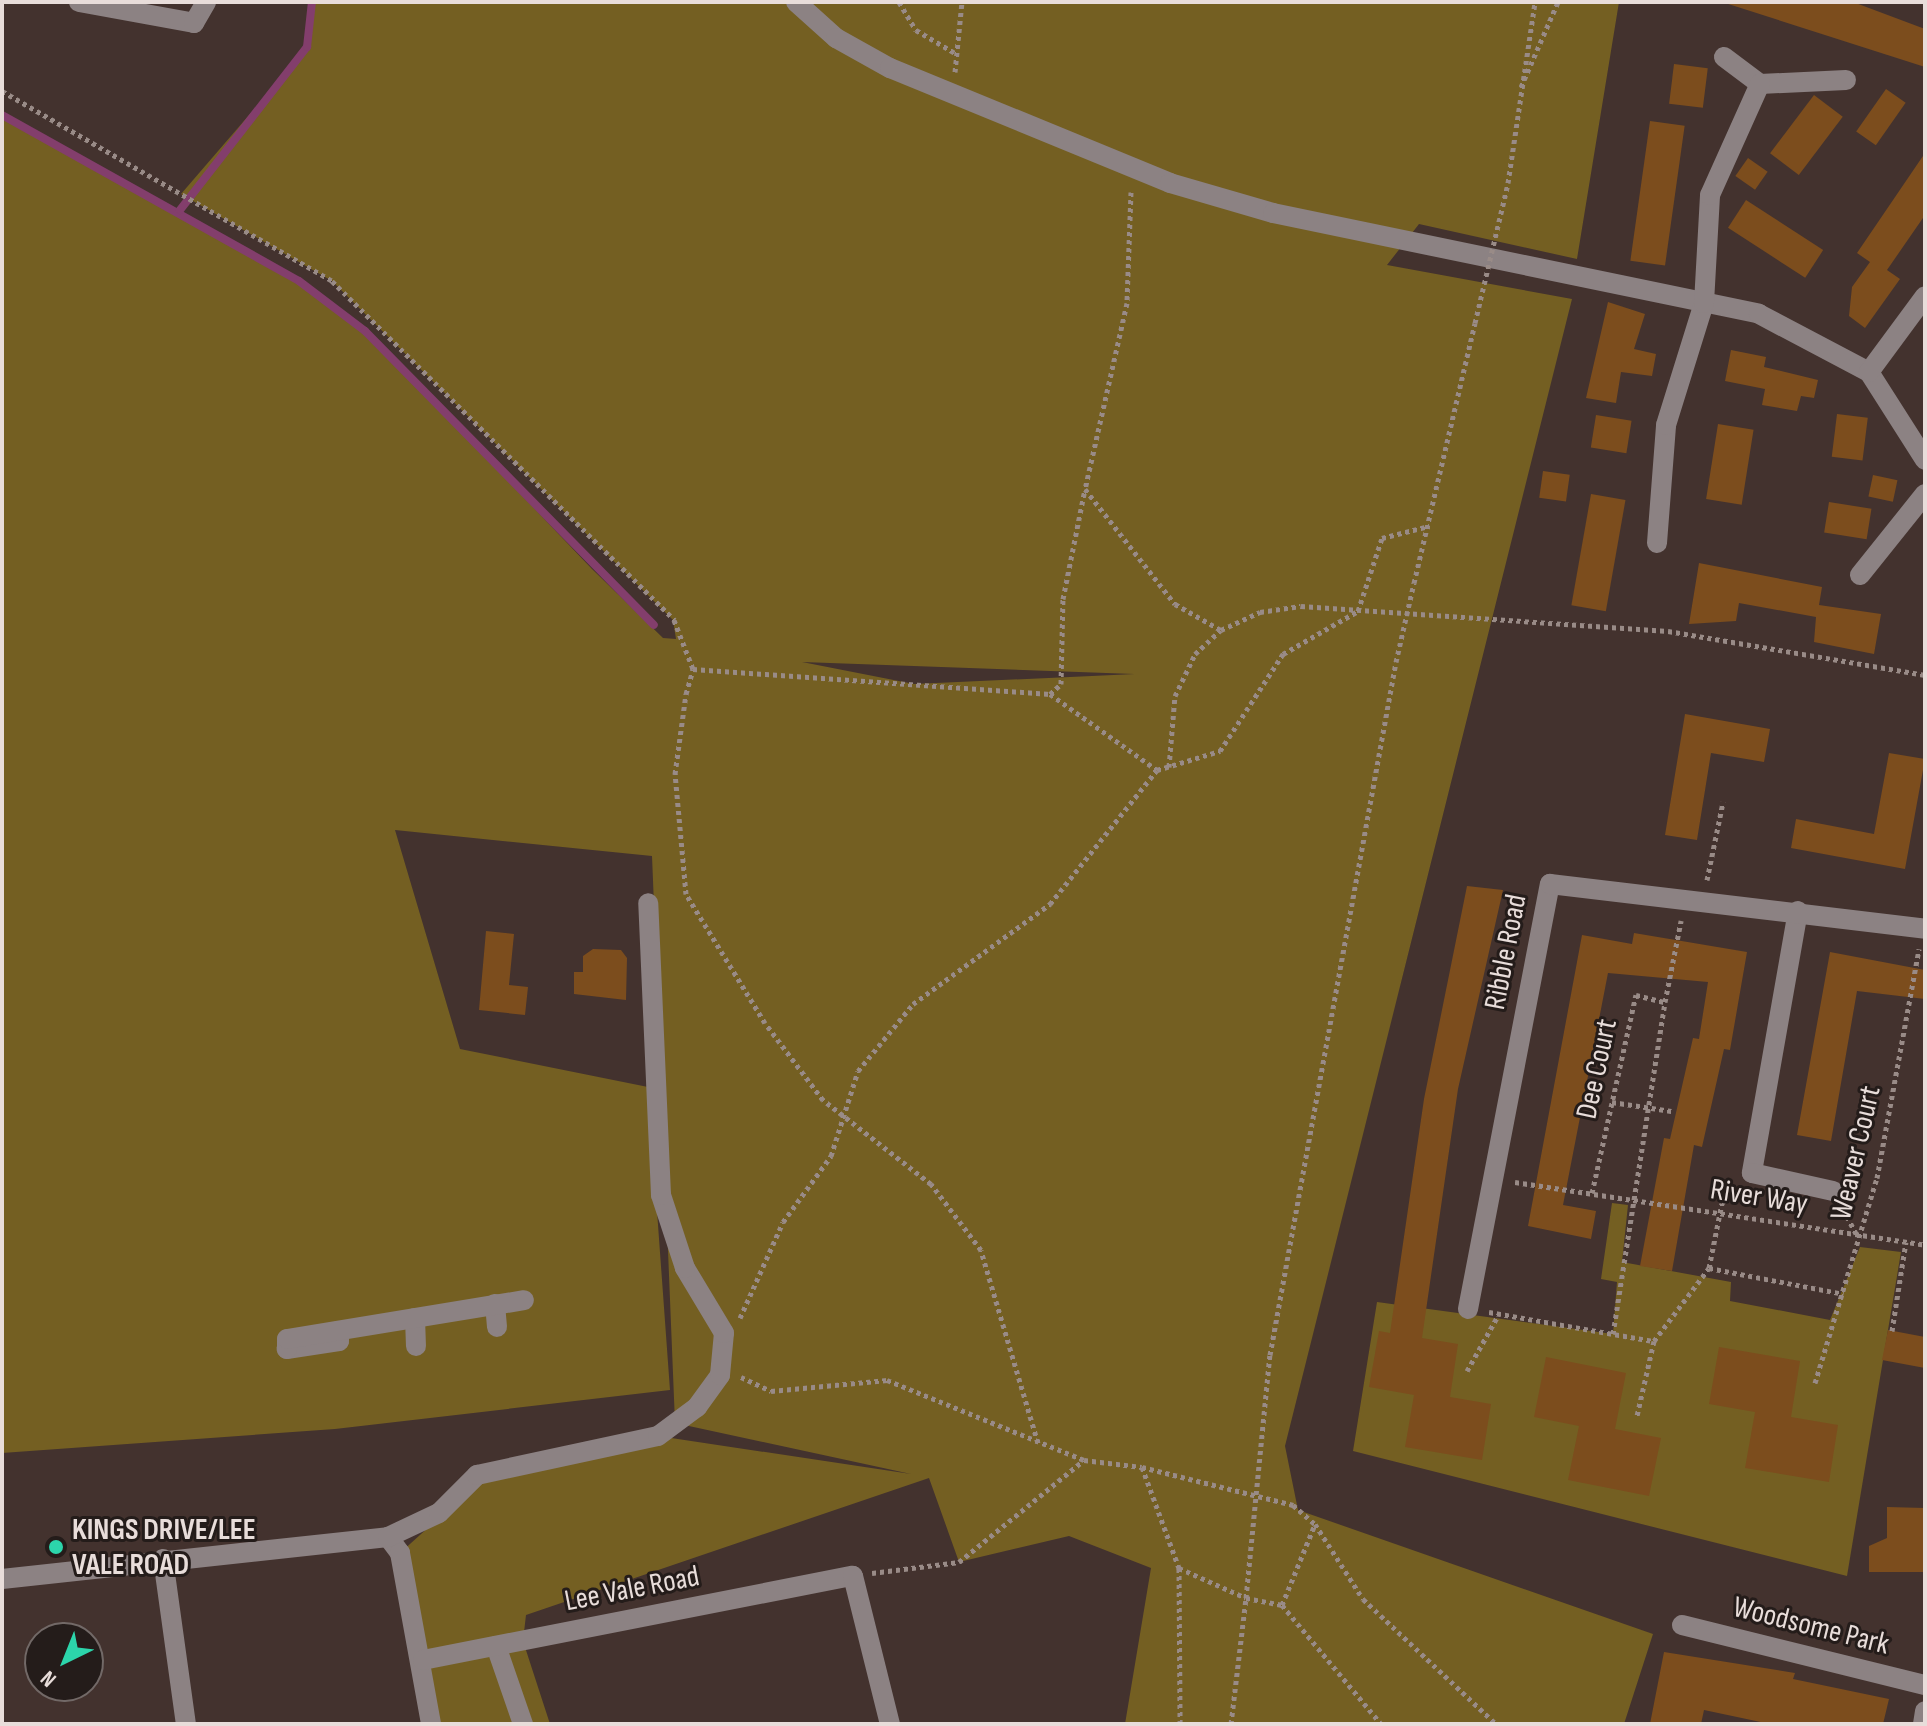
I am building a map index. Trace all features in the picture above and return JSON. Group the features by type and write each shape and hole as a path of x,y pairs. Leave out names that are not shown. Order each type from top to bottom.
{"street":[{"path":"87,3 194,23 206,2"},
{"path":"796,2 836,38 957,97 1129,167 1273,213 1759,314 1869,372 1925,460"},
{"path":"1724,57 1760,84 1846,80"},
{"path":"1657,543 1666,425 1704,303 1710,195 1760,84"},
{"path":"1869,372 1925,296"},
{"path":"1860,575 1925,494"},
{"name":"Ribble Road","path":"1468,1309 1550,884 1798,911 1924,929"},
{"path":"2,1579 163,1559 388,1537 439,1513 477,1475 658,1436 697,1407 722,1367 724,1333 685,1268 661,1195 648,903"},
{"path":"1798,911 1752,1173 1833,1191"},
{"path":"330,1345 415,1318 524,1300"},
{"path":"495,1304 497,1327"},
{"path":"415,1318 416,1346"},
{"path":"388,1537 400,1553 423,1660 431,1724"},
{"path":"163,1559 186,1724"},
{"path":"853,1576 890,1724"},
{"name":"Lee Vale Road","path":"423,1660 853,1576"},
{"name":"Woodsome Park","path":"1682,1625 1925,1685"},
{"path":"496,1646 523,1724"},
{"path":"1923,1724 1925,1711"}],"path":[{"path":"899,2 916,30 955,53"},
{"path":"957,97 955,53 962,2"},
{"path":"1231,1724 1270,1355 1396,662 1508,183 1516,99 1535,2"},
{"path":"1516,99 1558,2"},
{"path":"2,91 332,281 418,358 674,620 693,669 675,774 686,894 765,1023 823,1100 931,1184 981,1250 1038,1444"},
{"path":"1050,694 1061,684 1061,616 1085,489 1127,303 1129,167"},
{"path":"1085,489 1175,604 1221,630"},
{"path":"1429,526 1382,538 1358,611 1283,654 1220,751 1157,770 1050,904 913,1004 858,1071 831,1156 783,1222 722,1367 771,1391 887,1380 1038,1444 1084,1460 1142,1467 1293,1505 1315,1524 1363,1599 1496,1724"},
{"path":"1169,767 1175,696 1195,654 1221,630 1274,610 1358,611 1668,631 1925,675"},
{"path":"693,669 1050,694 1157,770"},
{"name":"Dee Court","path":"1592,1193 1636,995 1665,1002 1723,802"},
{"name":"Weaver Court","path":"1815,1383 1859,1236 1924,929"},
{"path":"1613,1334 1665,1002"},
{"path":"1612,1102 1671,1111"},
{"path":"1637,1416 1654,1341 1709,1268 1720,1213 1752,1173"},
{"name":"River Way","path":"1493,1179 1925,1245"},
{"path":"1833,1191 1859,1236"},
{"path":"1892,1331 1906,1242"},
{"path":"1709,1268 1844,1294"},
{"path":"1468,1309 1654,1341"},
{"path":"1467,1371 1499,1314"},
{"path":"853,1576 959,1562 1084,1460"},
{"path":"1142,1467 1179,1568 1180,1724"},
{"path":"1282,1605 1315,1524"},
{"path":"1179,1568 1246,1598 1282,1605 1381,1724"}],"shaded area":[{"path":"312,2 1619,2 1577,259 1419,224 1387,265 1572,299 1285,1446 1298,1510 1653,1634 1624,1724 1125,1724 1151,1568 1069,1536 959,1562 929,1478 526,1615 523,1641 550,1724 428,1724 400,1553 481,1480 658,1436 911,1474 675,1423 652,856 395,830 460,1049 648,1087 670,1390 335,1429 2,1453 2,112 299,281 365,331 592,569 663,638 676,639 673,620 332,281 181,194 307,48","holes":["802,662 1135,674 914,684"]},
{"path":"1612,1203 1628,1205 1622,1262 1731,1282 1730,1301 1830,1320 1860,1247 1901,1252 1847,1576 1353,1451 1377,1302 1613,1334 1617,1282 1601,1279"}],"building":[{"path":"1722,2 1853,2 1925,29 1925,67"},
{"path":"1674,64 1708,68 1703,108 1669,104"},
{"path":"1886,89 1906,103 1876,145 1856,132"},
{"path":"1814,95 1843,117 1799,175 1770,153"},
{"path":"1650,121 1685,126 1665,265 1630,261"},
{"path":"1925,153 1925,215 1887,270 1900,279 1865,328 1849,316 1852,287 1870,262 1857,253"},
{"path":"1748,158 1768,172 1755,190 1735,176"},
{"path":"1746,200 1823,250 1805,278 1728,228"},
{"path":"1608,302 1645,314 1634,349 1656,354 1652,376 1621,372 1616,403 1586,398"},
{"path":"1731,350 1766,357 1764,367 1818,380 1814,398 1801,396 1797,411 1762,405 1765,389 1725,381"},
{"path":"1837,414 1868,418 1863,460 1832,457"},
{"path":"1596,415 1632,421 1626,453 1591,448"},
{"path":"1718,424 1754,430 1742,505 1706,499"},
{"path":"1543,471 1570,475 1566,501 1539,498"},
{"path":"1873,475 1897,480 1893,502 1868,497"},
{"path":"1591,494 1625,500 1606,611 1571,605"},
{"path":"1829,502 1871,509 1867,539 1824,533"},
{"path":"1699,563 1822,587 1819,605 1881,614 1874,654 1814,642 1816,617 1739,603 1736,621 1689,624"},
{"path":"1685,714 1770,729 1764,762 1711,753 1697,840 1665,835"},
{"path":"1889,753 1925,759 1905,869 1791,848 1796,819 1874,834"},
{"path":"1467,886 1503,890 1458,1089 1422,1338 1458,1344 1450,1397 1491,1404 1482,1460 1405,1447 1414,1395 1369,1387 1379,1331 1390,1333 1424,1099"},
{"path":"486,931 514,934 509,985 528,987 525,1015 479,1010"},
{"path":"1634,933 1747,952 1730,1050 1724,1049 1702,1147 1694,1145 1672,1271 1640,1266 1664,1138 1670,1139 1693,1038 1699,1039 1708,982 1608,973 1563,1205 1596,1211 1591,1239 1528,1226 1582,935 1632,944"},
{"path":"593,949 621,950 627,958 626,1000 574,994 574,972 583,972 583,956"},
{"path":"1830,952 1925,970 1925,999 1857,991 1831,1141 1797,1135"},
{"path":"1888,1330 1925,1337 1925,1368 1882,1360"},
{"path":"1719,1347 1800,1361 1791,1417 1838,1425 1829,1482 1745,1468 1755,1412 1709,1404"},
{"path":"1546,1357 1626,1373 1615,1429 1661,1438 1649,1496 1568,1480 1579,1426 1534,1417"},
{"path":"1887,1507 1925,1508 1925,1572 1869,1572 1869,1546 1887,1538"},
{"path":"1664,1652 1795,1673 1793,1679 1889,1699 1883,1724 1770,1724 1704,1710 1701,1724 1650,1724"}],"waterway":[{"path":"180,210 307,47 312,2"},
{"path":"2,115 299,281 365,331 654,625"}],"place":[{"name":"KINGS DRIVE/LEE VALE ROAD","path":"56,1547"}]}
